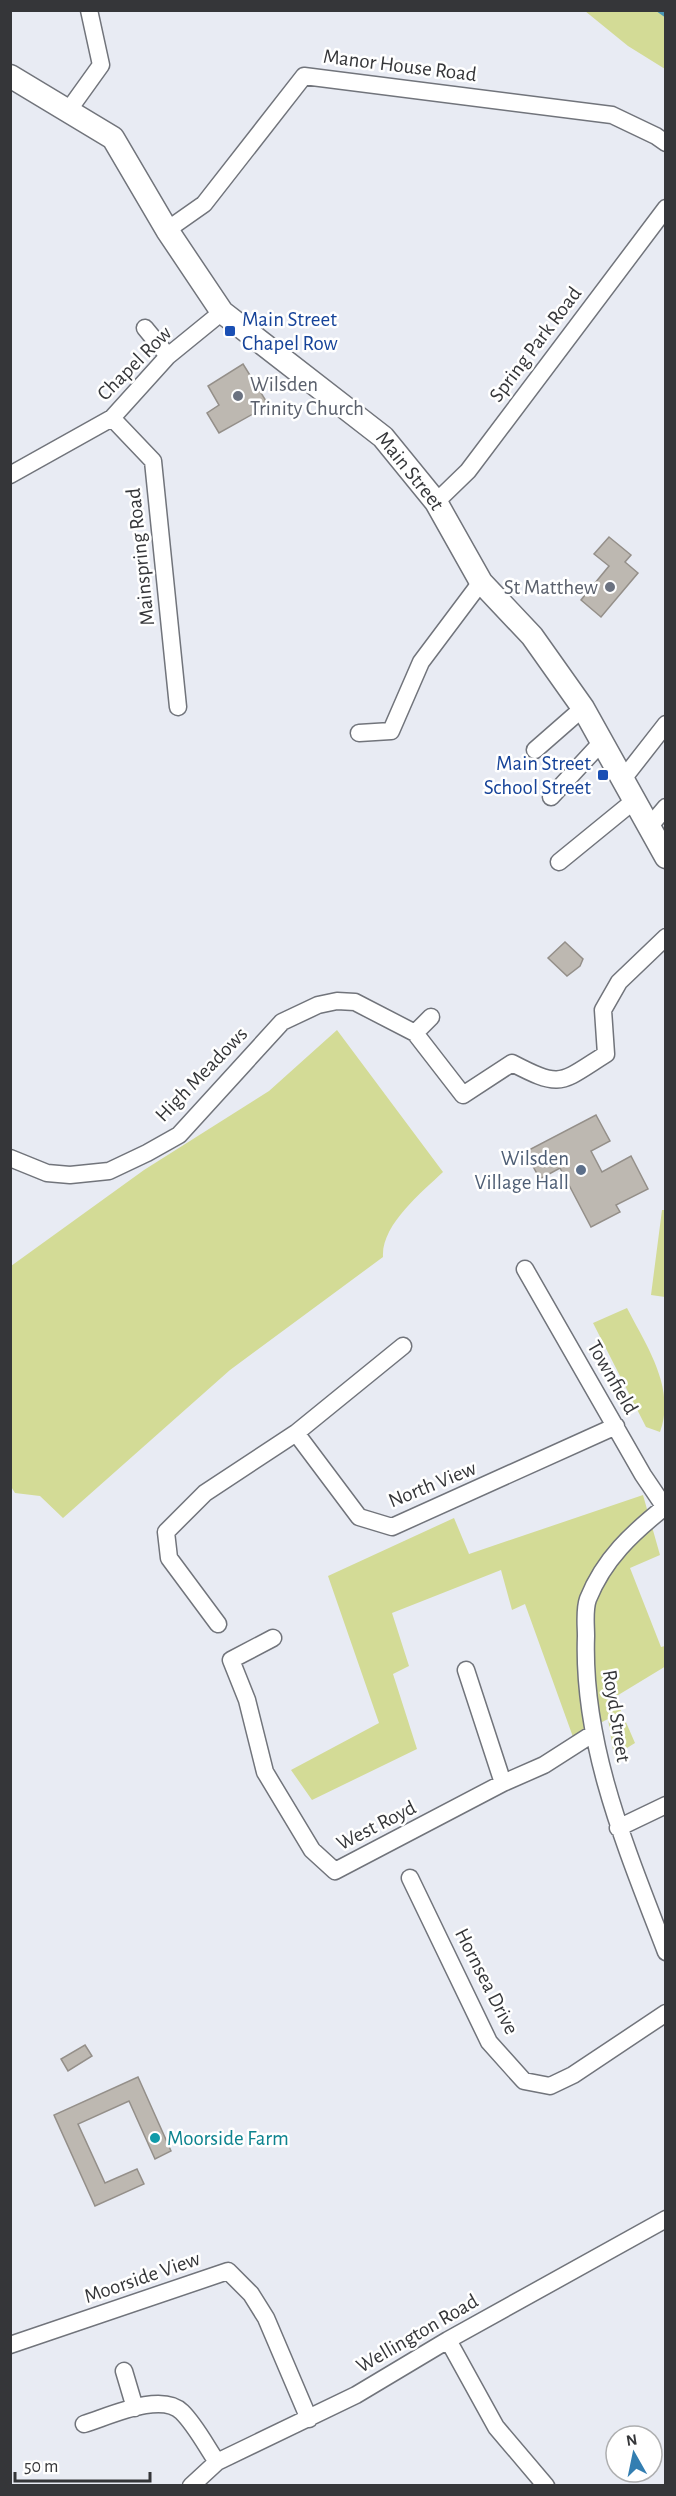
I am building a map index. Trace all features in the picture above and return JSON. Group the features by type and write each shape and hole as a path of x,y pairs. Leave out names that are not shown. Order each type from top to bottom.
{"street":[{"path":"68,111 101,65 89,10"},
{"name":"Main Street","path":"10,76 113,138 167,230 222,312 383,437 436,502 481,582 532,636 583,708 600,744 635,800 666,857"},
{"name":"Manor House Road","path":"167,230 204,204 304,76 612,115 661,140"},
{"name":"Spring Park Road","path":"436,502 468,471 666,208"},
{"name":"Chapel Row","path":"10,475 112,418 168,356 222,312"},
{"path":"145,328 168,356"},
{"name":"Mainspring Road","path":"112,418 153,461 178,707"},
{"path":"359,733 391,731 421,662 481,582"},
{"path":"536,750 583,708"},
{"path":"622,779 666,724"},
{"path":"551,797 600,744"},
{"path":"559,862 635,800"},
{"path":"649,827 666,807"},
{"path":"431,1017 415,1033 463,1095 512,1063 544,1080 559,1082 606,1054 603,1010 619,982 666,937"},
{"name":"High Meadows","path":"10,1158 48,1173 70,1175 109,1171 147,1154 179,1135 282,1022 318,1005 355,1002 415,1033"},
{"name":"Townfield","path":"525,1269 643,1475 665,1507"},
{"path":"218,1624 169,1558 166,1532 205,1493 296,1432 404,1346"},
{"name":"North View","path":"296,1432 359,1517 392,1527 616,1426"},
{"name":"Royd Street","path":"665,1507 612,1553 587,1601 585,1671 594,1732 618,1828 666,1952"},
{"name":"West Royd","path":"273,1638 231,1660 247,1700 265,1772 312,1850 335,1871 503,1783 544,1766 594,1732"},
{"path":"466,1670 503,1783"},
{"path":"618,1828 666,1805"},
{"name":"Hornsea Drive","path":"410,1878 489,2042 525,2080 549,2086 573,2075 666,2013"},
{"name":"Wellington Road","path":"191,2486 217,2462 309,2419 666,2218"},
{"name":"Moorside View","path":"10,2345 228,2271 251,2294 266,2318 309,2419"},
{"path":"448,2340 496,2427 546,2486"},
{"path":"124,2372 135,2408"},
{"path":"84,2424 135,2408 160,2403 175,2407 182,2412 217,2462"}],"green space":[{"path":"585,11 665,11 665,69 628,46"},
{"path":"337,1030 443,1172 414,1199 396,1221 384,1245 383,1257 230,1370 63,1518 40,1496 15,1493 10,1485 11,1266 144,1170 269,1091"},
{"path":"662,1210 666,1210 665,1297 651,1295"},
{"path":"627,1308 657,1368 662,1384 664,1416 660,1432 646,1427 593,1323"},
{"path":"643,1495 660,1555 630,1568 661,1647 665,1646 666,1666 615,1697 635,1743 614,1756 608,1719 573,1737 525,1604 512,1610 501,1570 392,1613 409,1666 393,1674 417,1749 312,1800 291,1770 379,1723 328,1576 454,1518 469,1554"}],"building":[{"name":"Wilsden Trinity Church","path":"243,364 271,409 262,414 260,410 219,433 207,413 219,405 208,386"},
{"name":"St Matthew","path":"609,537 631,555 625,562 638,573 601,617 581,600 609,566 594,554"},
{"path":"565,942 583,959 580,966 567,976 548,958"},
{"name":"Wilsden Village Hall","path":"596,1115 610,1141 591,1151 602,1172 631,1156 648,1189 616,1205 620,1212 591,1227 560,1168 540,1179 525,1152"},
{"path":"85,2045 92,2056 68,2071 61,2059"},
{"name":"Moorside Farm","path":"138,2077 171,2151 155,2159 129,2101 78,2124 105,2183 137,2169 144,2184 95,2206 54,2115"}],"waterway":[{"path":"659,10 666,15"}],"place":[{"name":"Main Street Chapel Row","path":"230,331"},
{"name":"Wilsden Trinity Church","path":"238,396"},
{"name":"St Matthew","path":"610,587"},
{"name":"Main Street School Street","path":"603,775"},
{"name":"Wilsden Village Hall","path":"581,1170"},
{"name":"Moorside Farm","path":"155,2138"}]}
